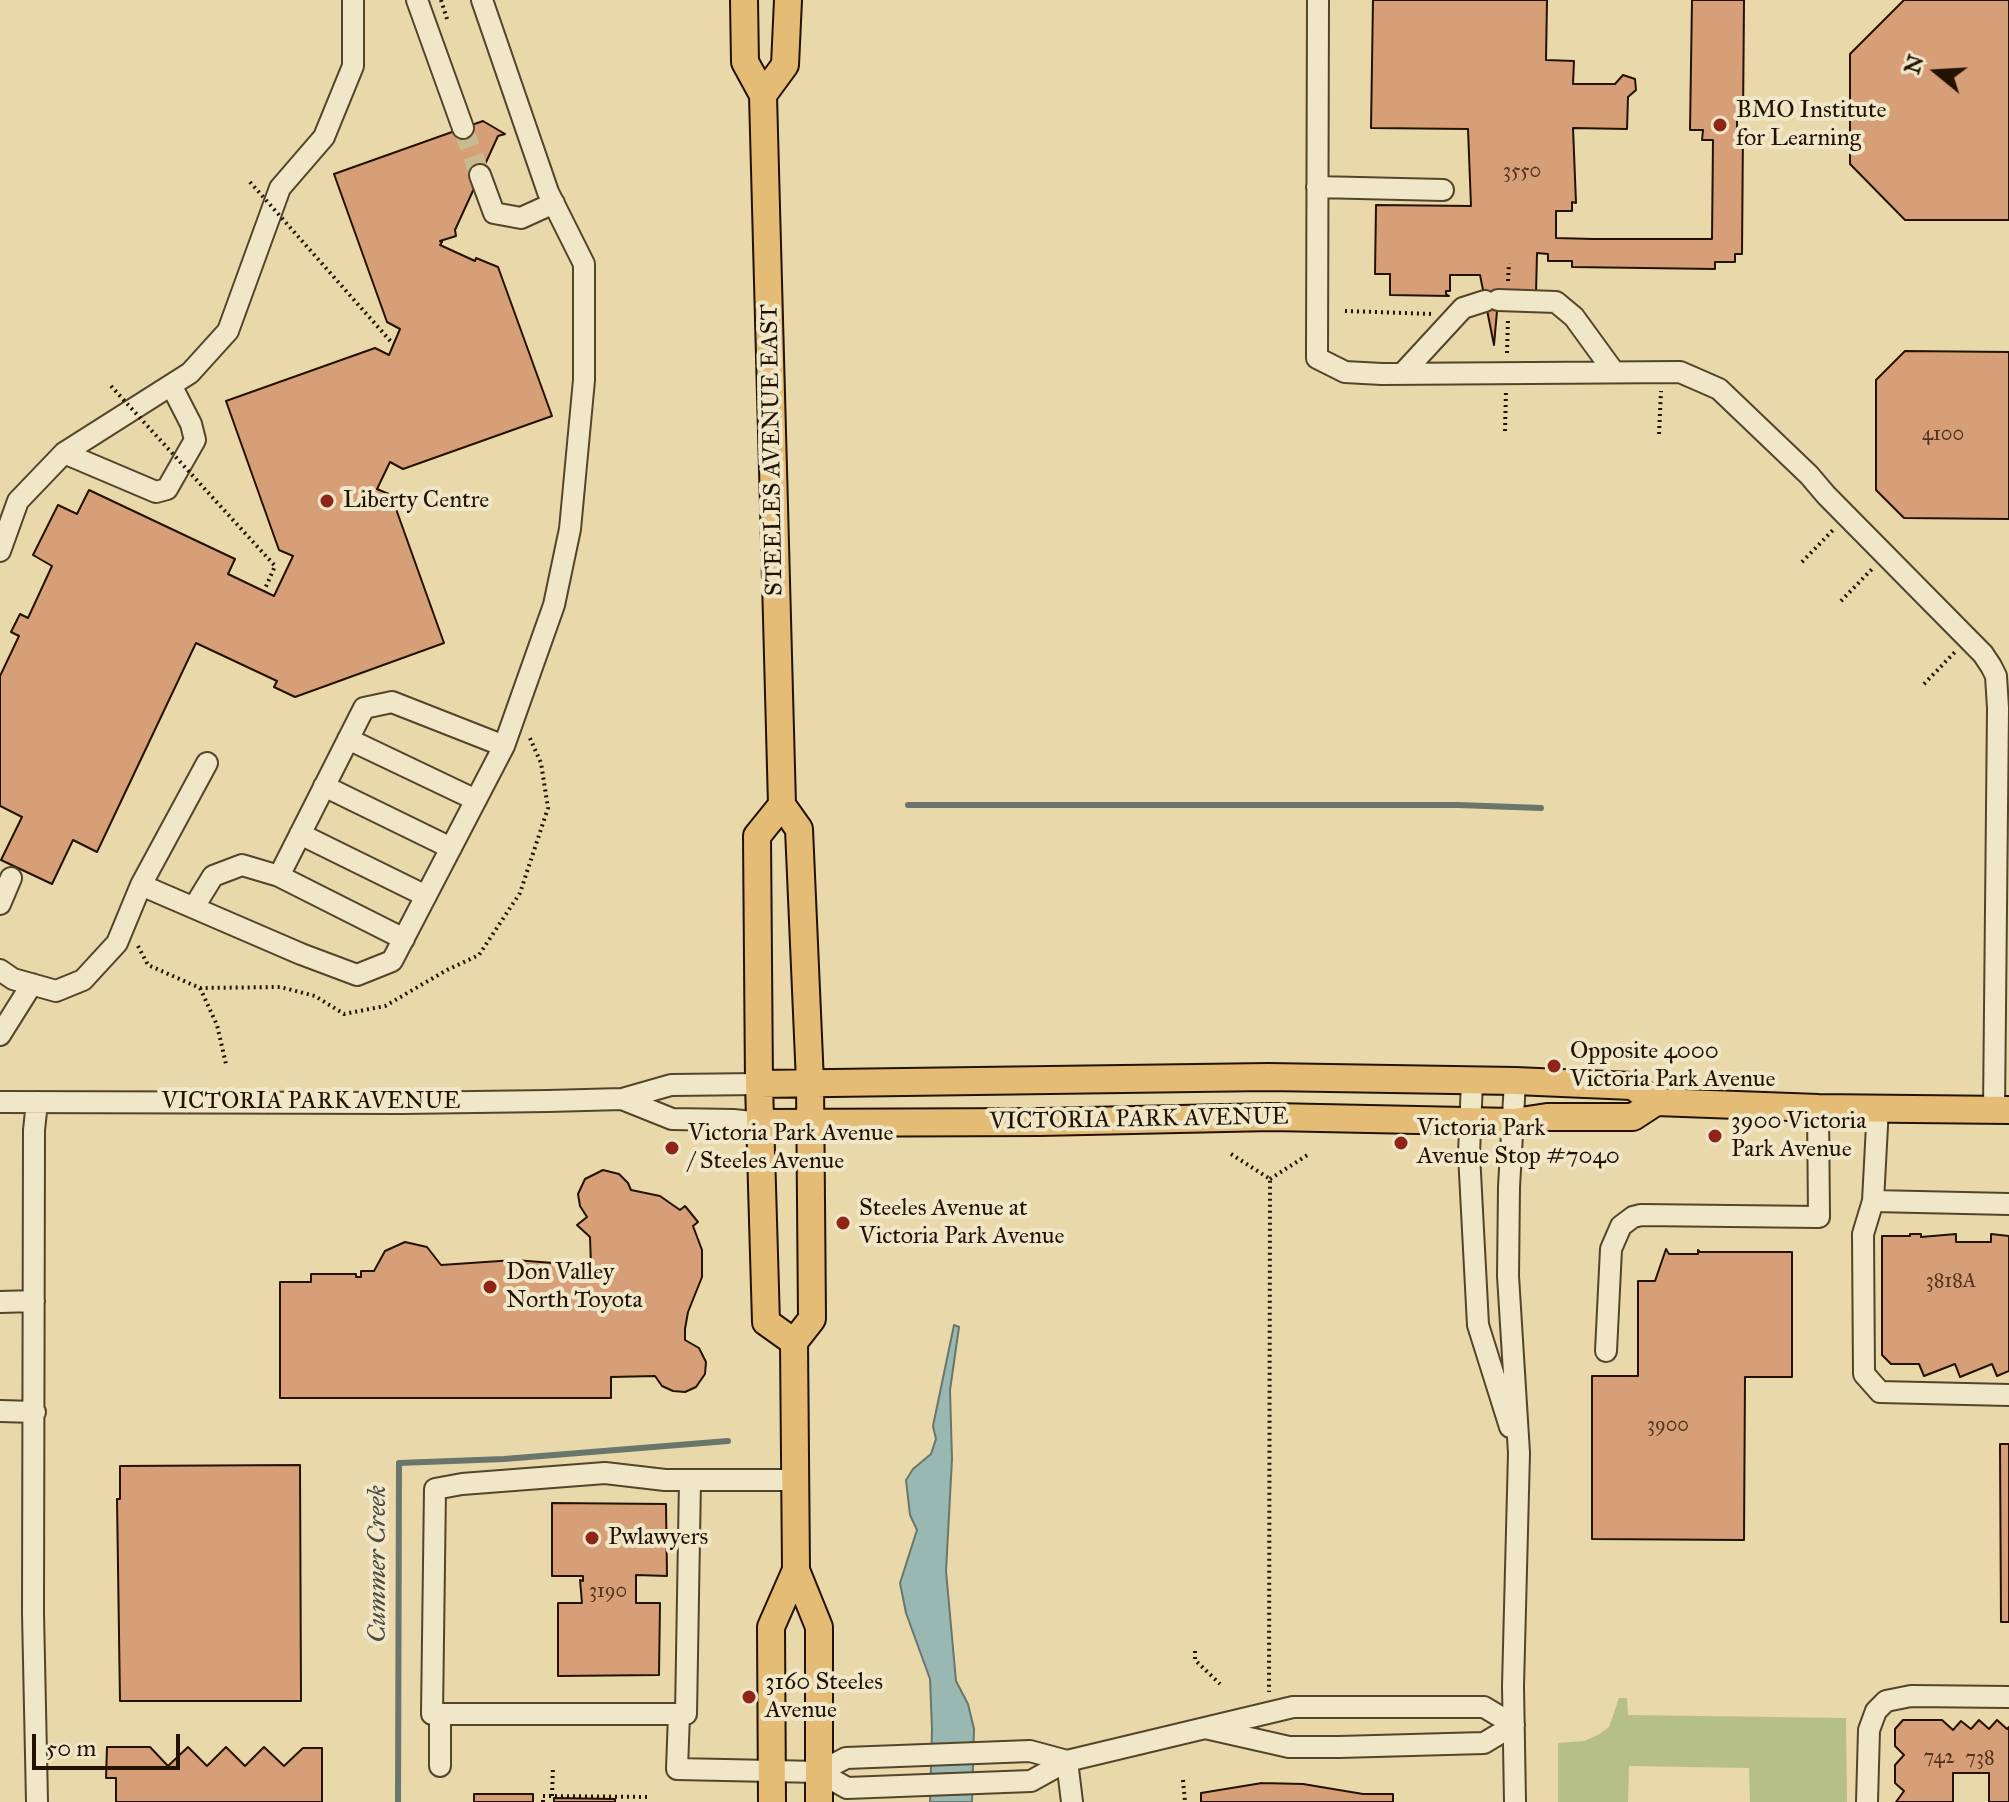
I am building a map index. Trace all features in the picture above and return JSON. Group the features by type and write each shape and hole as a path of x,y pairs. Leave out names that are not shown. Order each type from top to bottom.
{"main road":[{"name":"STEELES AVENUE EAST","path":"744,0 745,62 763,95 782,805 799,829 810,1082 812,1319 794,1342 796,1570 819,1627 819,1802"},
{"path":"763,95 785,65 788,0"},
{"path":"782,805 757,836 759,1084 766,1322 794,1342"},
{"name":"VICTORIA PARK AVENUE","path":"759,1084 1268,1077 1515,1081 1632,1086 1656,1102 2001,1110"},
{"name":"VICTORIA PARK AVENUE","path":"762,1123 1272,1117 1514,1122 1547,1117 1633,1117 1656,1102"},
{"name":"STEELES AVENUE EAST","path":"772,1802 771,1627 796,1570"}],"street":[{"path":"0,551 18,501 64,453 190,373 228,331 280,188 324,137 353,66 353,0"},
{"path":"417,0 463,128"},
{"path":"141,885 357,975 392,961 504,746 554,605 572,515 584,380 584,264 554,203 482,0"},
{"path":"1318,0 1317,358 1345,372 1680,372 1719,389 1809,475 1983,654 1991,666 1996,676 1998,708 2001,1110"},
{"path":"480,175 494,213 521,218 554,203"},
{"path":"1317,187 1443,190"},
{"path":"1404,372 1463,308 1492,301 1556,302 1574,317 1614,372"},
{"path":"64,453 156,492 167,489 195,440 191,424 171,385"},
{"path":"279,876 364,708 392,702 504,746"},
{"path":"348,739 476,800"},
{"path":"0,970 13,979 56,991 83,980 117,943 141,885 207,763"},
{"path":"324,786 451,848"},
{"path":"300,834 426,896"},
{"path":"194,907 213,876 242,865 279,876 404,939"},
{"path":"0,904 11,878"},
{"path":"0,1035 32,984"},
{"path":"1472,1081 1469,1154 1478,1325 1519,1453"},
{"path":"1515,1081 1508,1276 1519,1453 1515,1802"},
{"name":"VICTORIA PARK AVENUE","path":"0,1102 402,1103 622,1099 671,1085 759,1084"},
{"name":"VICTORIA PARK AVENUE","path":"622,1099 672,1119 762,1123"},
{"path":"37,1102 34,1130 33,1613 37,1802"},
{"path":"1878,1107 1873,1201 1863,1234 1864,1374 1880,1392 2009,1395"},
{"path":"1606,1351 1611,1249 1621,1226 1633,1217 1819,1217 1818,1108"},
{"path":"1873,1201 2009,1204"},
{"path":"0,1302 34,1301"},
{"path":"0,1411 35,1412"},
{"path":"690,1480 686,1714 432,1714 435,1489 462,1484 605,1473 690,1480 796,1480"},
{"path":"1867,1802 1869,1730 1876,1711 1886,1701 1911,1696 2009,1697"},
{"path":"679,1714 677,1769 819,1772 847,1788 1031,1781 1067,1761 1293,1707 1484,1707 1514,1725"},
{"path":"440,1714 440,1766"},
{"path":"1205,1728 1289,1747 1339,1747 1484,1743 1514,1725"},
{"path":"819,1772 846,1758 1030,1751 1067,1761"},
{"path":"1067,1761 1072,1802"}],"path":[{"path":"250,182 393,344"},
{"path":"1345,311 1432,312 1437,316"},
{"path":"111,386 275,566 264,591"},
{"path":"1659,434 1661,388"},
{"path":"1802,562 1840,523"},
{"path":"1841,601 1878,563"},
{"path":"1924,684 1960,647"},
{"path":"200,988 217,1025 226,1064"},
{"path":"1231,1154 1270,1179"},
{"path":"1270,1179 1309,1154"},
{"path":"1269,1695 1270,1179"},
{"path":"1195,1651 1195,1660 1220,1684"},
{"path":"552,1796 553,1766"},
{"path":"1183,1780 1185,1802"},
{"path":"543,1802 543,1796 649,1797 644,1802"}],"green space":[{"path":"1619,1698 1627,1698 1628,1715 1846,1718 1847,1802 1750,1802 1749,1768 1629,1766 1628,1802 1558,1802 1558,1743 1584,1741 1609,1727"}],"water":[{"path":"954,1325 959,1327 950,1390 952,1459 946,1571 956,1681 968,1704 974,1729 972,1802 930,1802 930,1679 906,1613 900,1583 917,1530 910,1515 906,1480 913,1469 931,1454 936,1439 933,1426"}],"building":[{"name":"BMO Institute for Learning","path":"1373,0 1547,0 1546,60 1574,61 1573,84 1615,84 1623,75 1635,79 1636,90 1628,97 1627,129 1573,128 1576,203 1572,202 1572,211 1556,211 1556,238 1712,239 1713,140 1702,140 1703,130 1690,130 1692,0 1744,0 1743,119 1737,119 1737,127 1743,128 1742,254 1735,254 1735,262 1715,262 1715,269 1572,267 1572,261 1548,261 1548,254 1537,253 1536,294 1498,300 1494,345 1480,275 1450,275 1450,291 1446,291 1449,296 1390,295 1390,274 1375,274 1376,205 1471,206 1468,129 1371,128"},
{"path":"1904,0 2009,0 2009,220 1905,220 1850,164 1850,54"},
{"name":"Liberty Centre","path":"483,121 505,134 498,136 455,230 456,236 440,241 440,245 475,261 476,258 498,267 552,416 403,469 390,462 377,489 391,495 444,643 295,697 274,687 277,681 196,643 97,852 73,840 52,884 1,860 22,817 0,806 0,676 19,636 11,632 20,614 28,618 52,566 33,555 58,505 77,514 89,490 235,559 228,574 274,596 293,556 279,550 226,401 375,348 389,355 400,329 387,322 334,174"},
{"path":"1905,351 2009,352 2009,519 1904,518 1876,490 1876,380"},
{"name":"Don Valley North Toyota","path":"603,1170 619,1174 631,1190 660,1196 680,1210 685,1206 698,1222 693,1226 702,1250 702,1277 688,1312 685,1329 685,1340 699,1348 706,1362 705,1374 696,1387 685,1392 673,1391 662,1386 655,1376 611,1377 611,1398 280,1398 280,1282 311,1282 311,1274 356,1274 356,1277 361,1277 361,1271 374,1271 385,1251 405,1242 427,1247 441,1265 515,1260 591,1266 590,1237 577,1225 587,1217 580,1206 578,1194 585,1179"},
{"path":"1921,1234 1921,1237 1956,1234 1956,1242 1991,1242 1991,1234 2009,1236 2009,1371 1997,1376 1992,1364 1960,1377 1955,1364 1924,1376 1919,1364 1891,1364 1882,1355 1882,1236"},
{"path":"1666,1249 1669,1254 1698,1254 1698,1250 1792,1252 1792,1377 1745,1377 1744,1540 1592,1539 1592,1376 1638,1376 1638,1281 1655,1281"},
{"path":"2000,1444 2009,1444 2009,1622 2001,1622"},
{"path":"300,1465 301,1701 120,1701 117,1499 120,1499 120,1466"},
{"path":"552,1503 666,1504 667,1576 636,1575 636,1603 660,1603 659,1675 558,1676 558,1603 582,1603 580,1580 583,1581 583,1576 552,1576"},
{"path":"1903,1720 1942,1720 1953,1730 1961,1721 1971,1729 1979,1720 1989,1729 1997,1720 2007,1729 2009,1727 2009,1802 1989,1802 1989,1773 1953,1773 1953,1802 1896,1802 1904,1791 1895,1783 1895,1765 1904,1755 1895,1746 1895,1729"},
{"path":"107,1747 150,1747 168,1766 188,1747 207,1766 226,1747 245,1766 264,1747 284,1766 303,1748 322,1748 322,1802 116,1802 116,1778 106,1778"},
{"path":"1262,1783 1303,1784 1363,1794 1393,1794 1393,1802 1201,1802 1201,1793"},
{"path":"474,1794 533,1794 533,1802 474,1802"},
{"path":"554,1798 615,1799 615,1802 554,1802"}],"waterway":[{"path":"908,805 1458,805 1541,808"},
{"name":"Cummer Creek","path":"398,1802 399,1463 504,1459 728,1441"}],"tunnel":[{"path":"463,128 480,175"}],"place":[{"name":"BMO Institute for Learning","path":"1720,125"},
{"name":"Liberty Centre","path":"327,501"},
{"name":"Opposite 4000 Victoria Park Avenue","path":"1554,1066"},
{"name":"3900 Victoria Park Avenue","path":"1715,1136"},
{"name":"Victoria Park Avenue Stop #7040","path":"1401,1143"},
{"name":"Victoria Park Avenue / Steeles Avenue","path":"672,1148"},
{"name":"Steeles Avenue at Victoria Park Avenue","path":"843,1223"},
{"name":"Don Valley North Toyota","path":"490,1287"},
{"name":"Pwlawyers","path":"592,1538"},
{"name":"3160 Steeles Avenue","path":"749,1697"}]}
